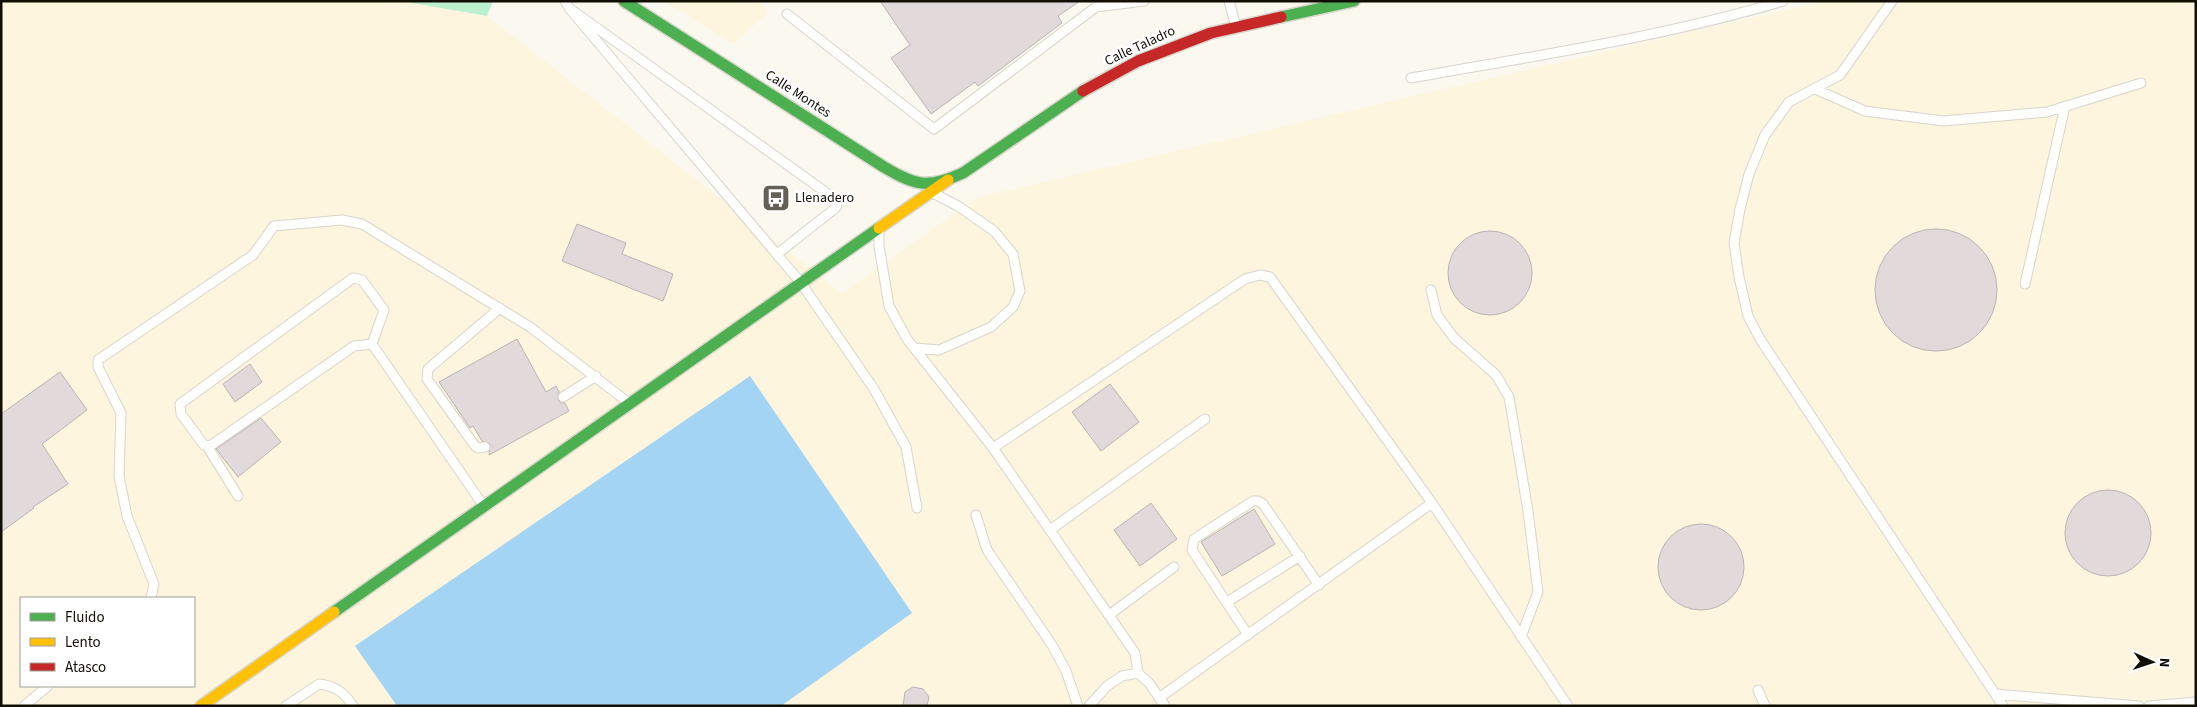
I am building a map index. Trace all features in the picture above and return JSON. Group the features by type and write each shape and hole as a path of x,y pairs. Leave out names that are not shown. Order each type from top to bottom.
{"street":[{"name":"Calle Montes","path":"624,1 903,178 918,184 935,183 948,180 962,173"},
{"name":"Calle Taladro","path":"962,173 1075,96 1130,65 1180,44 1236,27 1354,1"},
{"path":"201,706 948,180"}],"lane":[{"path":"788,14 934,128 1096,7 1144,1"},
{"path":"1230,1 1236,27"},
{"path":"1411,78 1591,45 1746,12 1783,1"},
{"path":"1892,1 1840,75 1789,102 1765,135 1749,174 1740,209 1734,242 1739,277 1748,316 1765,348 2002,706"},
{"path":"567,5 836,198 837,206 833,210 777,254"},
{"path":"567,5 801,283 874,390 906,447 917,508"},
{"path":"1815,89 1865,111 1943,121 2048,112 2141,83"},
{"path":"2025,284 2065,106"},
{"path":"915,348 939,350 992,327 1013,307 1020,291 1013,254 994,231 958,206 931,192"},
{"path":"151,597 154,584 125,509 119,476 121,412 98,367 98,360 102,355 253,255 274,226 342,220 362,224 530,327 596,376 629,404"},
{"path":"878,228 879,246 889,306 915,348 994,448 1135,653 1138,673 1149,683 1165,706"},
{"path":"994,448 1246,279 1260,274 1270,277 1432,504 1568,706"},
{"path":"238,496 207,446 204,445 181,414 180,404 353,278 362,280 384,310 372,344"},
{"path":"1431,290 1437,315 1454,338 1496,375 1509,397 1528,510 1538,592 1521,637"},
{"path":"485,447 478,448 475,446 427,380 427,373 428,369 500,308"},
{"path":"207,446 210,446 354,346 372,344"},
{"path":"372,344 485,507"},
{"path":"563,397 596,376"},
{"path":"1050,530 1205,419"},
{"path":"1248,635 1192,550 1194,539 1253,501 1258,501 1263,504 1319,585"},
{"path":"1159,698 1319,585 1387,534 1432,504"},
{"path":"976,515 987,550 1052,645 1066,671 1078,706"},
{"path":"1227,602 1300,556"},
{"path":"1109,615 1174,567"},
{"path":"1089,706 1107,686 1122,676 1138,673"},
{"path":"286,706 319,684 332,686 345,694 353,706"},
{"path":"24,706 47,687"},
{"path":"1758,690 1765,706"},
{"path":"1994,694 2140,706"},
{"path":"2149,706 2196,702"}],"shaded area":[{"path":"1,1 400,1 487,16 842,293 978,197 1824,1 2196,1 2196,706 1,706"},
{"path":"664,1 761,1 768,13 733,44"}],"green space":[{"path":"400,1 493,1 487,16"}],"water":[{"path":"750,376 912,613 781,706 397,706 355,646"}],"building":[{"path":"880,1 1080,1 1058,16 1062,23 978,86 975,82 931,114 891,58 910,45"},
{"path":"577,224 626,243 622,254 673,274 663,301 562,261"},
{"path":"1936,229 1959,233 1979,247 1993,267 1997,290 1993,313 1979,333 1959,347 1936,351 1913,347 1893,333 1879,313 1875,290 1879,267 1893,247 1913,233"},
{"path":"1482,231 1498,231 1514,238 1525,249 1532,265 1529,289 1520,303 1514,308 1498,315 1482,315 1466,308 1455,297 1448,281 1448,265 1455,249 1466,238"},
{"path":"517,339 546,392 556,386 559,392 558,400 561,403 565,403 569,411 489,455 490,444 482,441 473,426 470,428 439,382"},
{"path":"250,364 262,382 235,402 223,384"},
{"path":"60,372 87,410 42,444 68,484 33,507 1,532 1,414"},
{"path":"1110,384 1139,422 1101,451 1072,412"},
{"path":"261,418 281,442 238,477 216,449"},
{"path":"2108,490 2124,494 2138,503 2147,517 2151,533 2147,549 2138,563 2124,572 2108,576 2092,572 2078,563 2069,549 2065,533 2069,517 2078,503 2092,494"},
{"path":"1151,503 1177,539 1140,566 1114,530"},
{"path":"1254,509 1275,544 1222,576 1201,542"},
{"path":"1701,524 1717,528 1731,537 1740,551 1744,567 1740,583 1731,597 1717,606 1701,610 1685,606 1671,597 1662,583 1658,567 1662,551 1671,537 1685,528"},
{"path":"913,687 923,689 929,697 927,706 903,706 905,692"}],"traffic: fast":[{"path":"624,1 884,167 905,178 922,183 940,181 963,173 1083,91"},
{"path":"1281,17 1354,1"},
{"path":"334,612 879,228"}],"traffic: slow":[{"path":"879,228 948,180"},
{"path":"201,706 334,612"}],"traffic: jam":[{"path":"1083,91 1138,61 1211,33 1281,17"}],"place":[{"name":"Llenadero","path":"776,198"}]}
